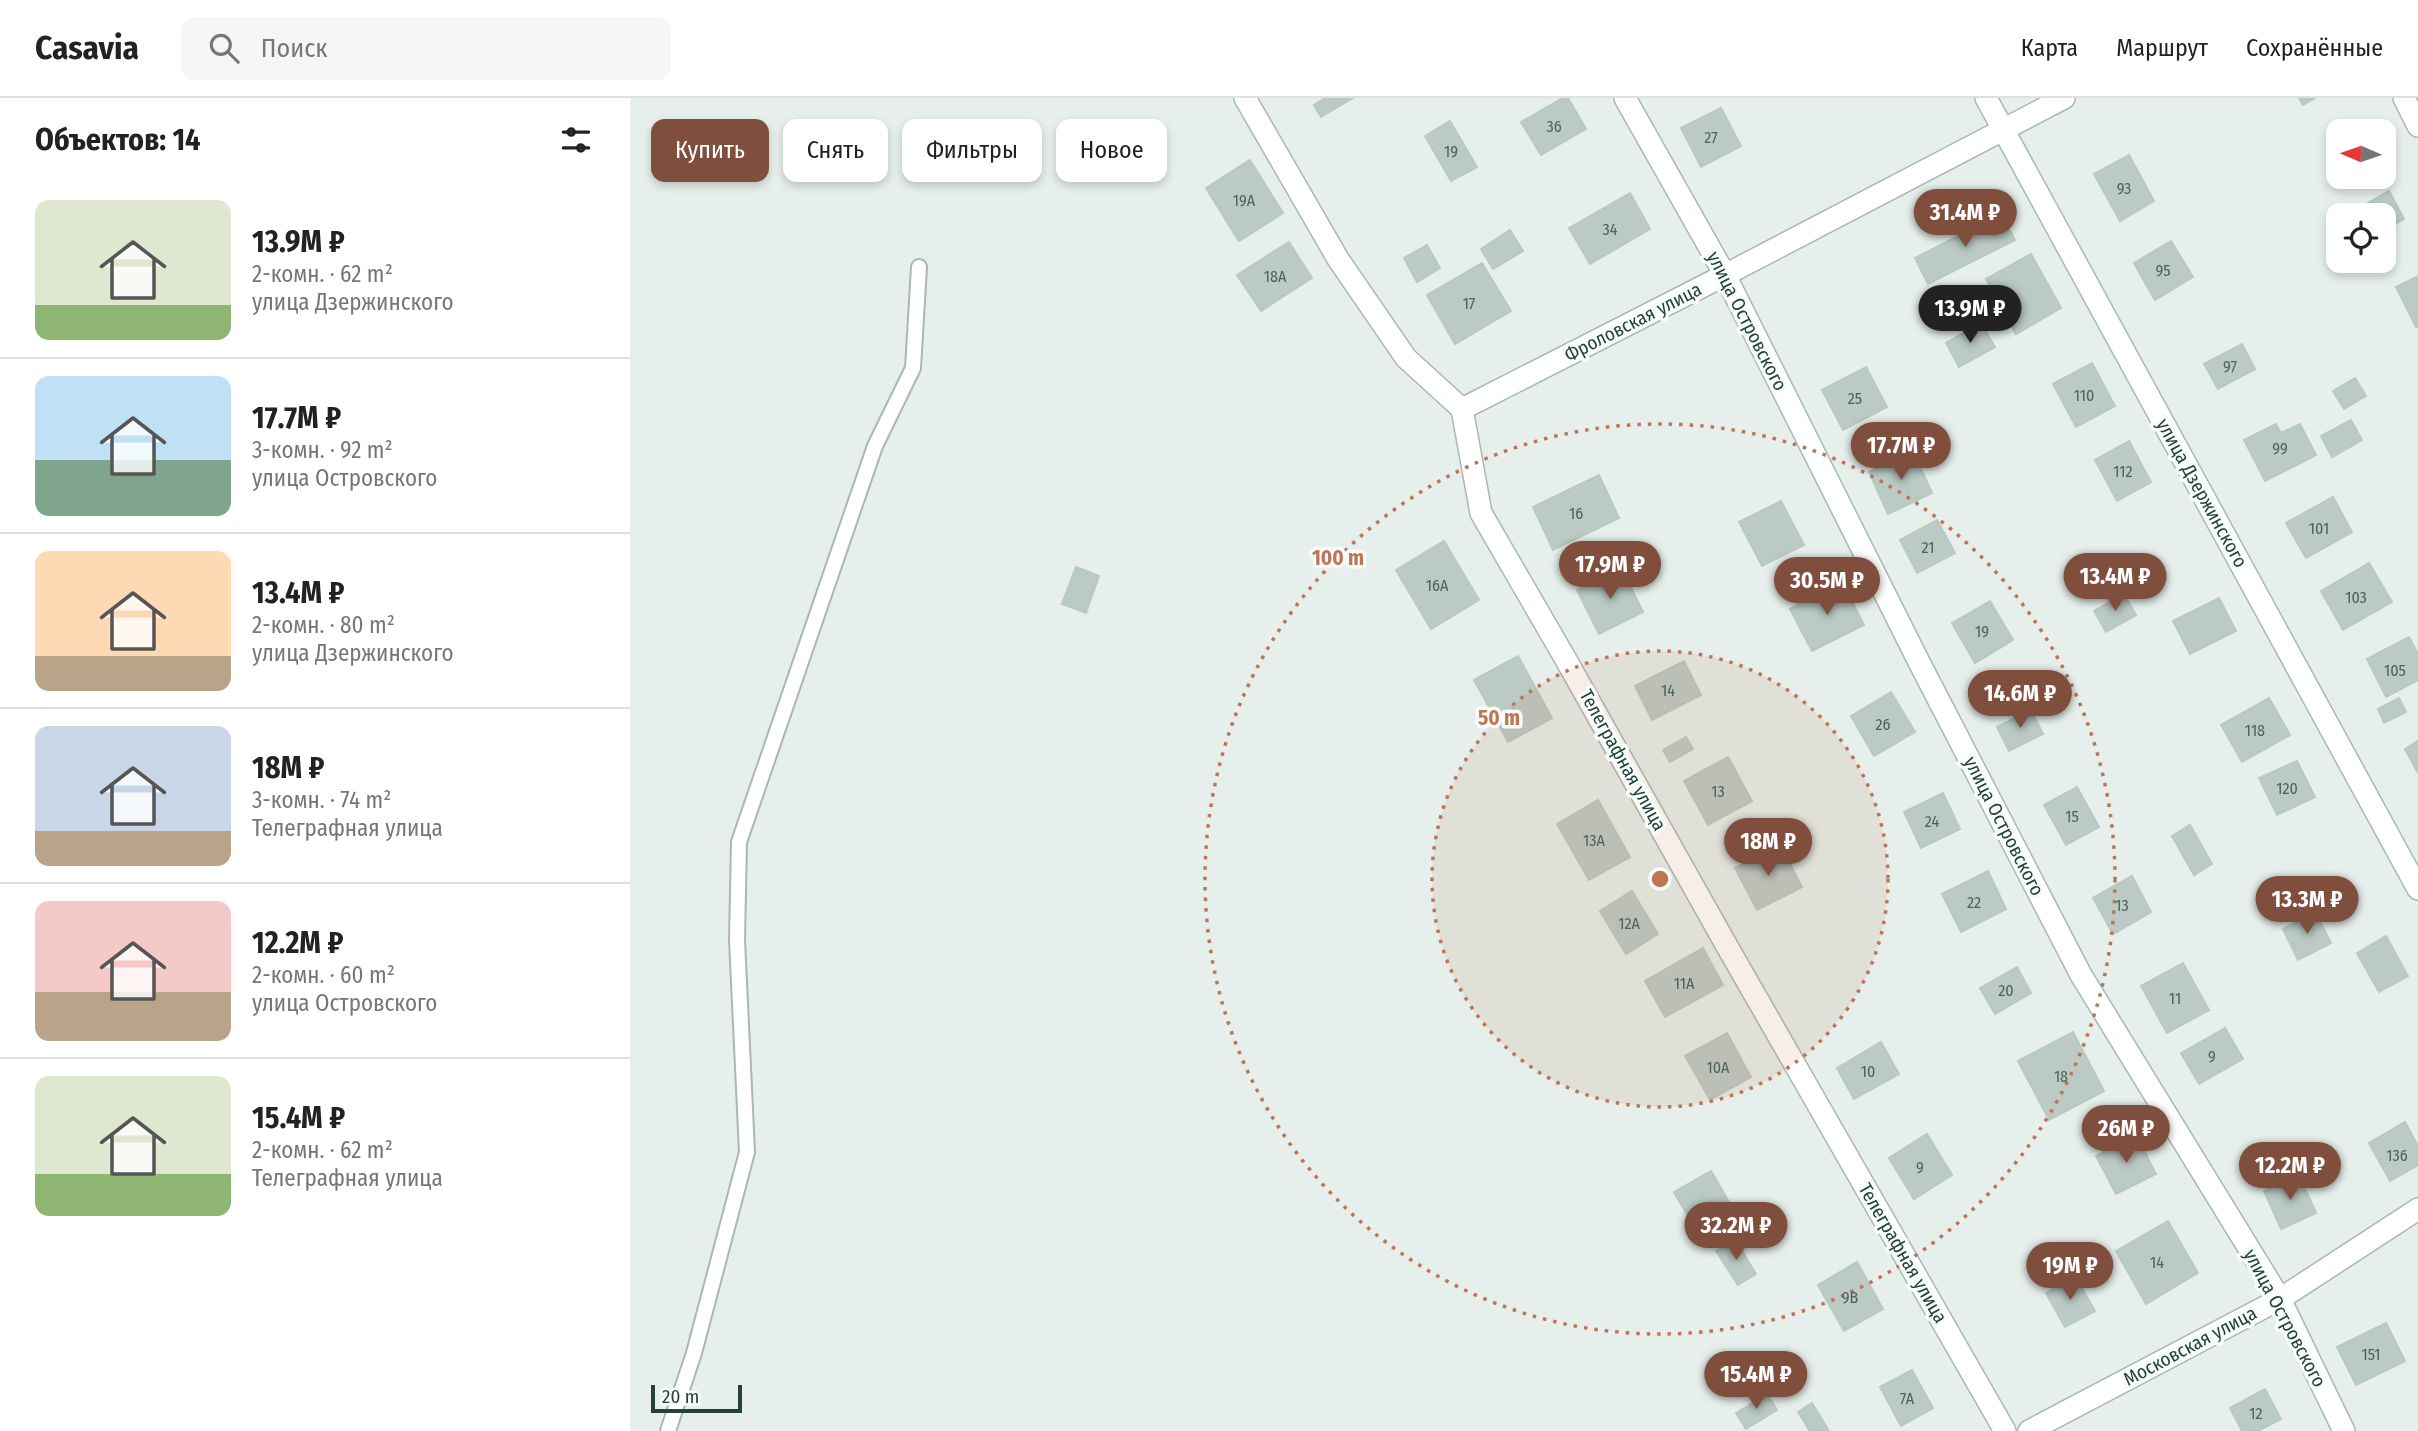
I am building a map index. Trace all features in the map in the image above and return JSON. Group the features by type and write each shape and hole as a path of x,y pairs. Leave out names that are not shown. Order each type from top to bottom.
{"street":[{"path":"1245,98 1338,258 1406,358 1462,409"},
{"name":"улица Островского","path":"1625,98 1725,275 1920,664 2081,975 2280,1299 2344,1431"},
{"name":"улица Дзержинского","path":"1986,98 2418,889"},
{"name":"Фроловская улица","path":"1462,409 2064,98"},
{"path":"2404,98 2418,126"},
{"name":"Телеграфная улица","path":"1462,409 1481,513 2005,1431"},
{"name":"Московская улица","path":"2029,1431 2280,1299 2418,1209"}],"lane":[{"path":"668,1431 694,1353 747,1152 737,940 739,842 875,446 913,368 919,267"}],"building":[{"path":"1325,98 1353,98 1321,117 1314,105"},
{"path":"1563,98 1568,98 1586,129 1541,155 1521,122"},
{"path":"2299,98 2315,98 2303,105"},
{"path":"1721,108 1741,146 1701,167 1681,128"},
{"path":"1450,121 1477,167 1451,181 1425,136"},
{"path":"2129,155 2154,201 2120,221 2094,174"},
{"path":"1250,160 1283,213 1239,241 1206,188"},
{"path":"2389,191 2395,203 2368,203"},
{"path":"1630,193 1650,229 1590,264 1569,228"},
{"path":"2396,204 2404,219 2396,224"},
{"path":"2001,214 2015,240 1928,284 1915,258"},
{"path":"1510,230 1523,251 1493,269 1481,249"},
{"path":"2171,241 2193,277 2155,300 2134,263"},
{"path":"1289,242 1312,278 1261,311 1237,275"},
{"path":"1427,245 1440,268 1417,282 1404,258"},
{"path":"2031,254 2061,308 2016,334 1986,279"},
{"path":"1482,263 1511,311 1455,344 1427,295"},
{"path":"2418,276 2418,327 2416,327 2396,287"},
{"path":"1981,323 1995,347 1959,367 1946,343"},
{"path":"2242,344 2255,369 2218,389 2204,364"},
{"path":"2092,363 2115,406 2076,427 2053,384"},
{"path":"1866,367 1887,407 1843,430 1822,390"},
{"path":"2355,378 2366,396 2344,409 2333,391"},
{"path":"2351,420 2362,440 2332,457 2321,436"},
{"path":"2276,424 2281,433 2300,424 2316,455 2265,481 2244,440"},
{"path":"2129,441 2151,482 2117,501 2095,460"},
{"path":"1913,451 1932,493 1888,514 1869,472"},
{"path":"1599,475 1619,518 1553,550 1533,507"},
{"path":"2333,497 2352,532 2306,558 2286,523"},
{"path":"1781,501 1804,545 1762,566 1739,522"},
{"path":"1937,520 1955,553 1917,573 1900,540"},
{"path":"1444,541 1479,600 1431,629 1396,570"},
{"path":"2369,563 2392,602 2343,630 2321,591"},
{"path":"1076,567 1099,576 1086,613 1062,604"},
{"path":"1622,569 1643,612 1599,634 1577,590"},
{"path":"1842,582 1864,625 1812,651 1790,609"},
{"path":"2124,594 2136,615 2106,632 2094,611"},
{"path":"2219,598 2236,631 2190,654 2173,621"},
{"path":"1990,601 2013,640 1975,663 1952,623"},
{"path":"2409,637 2418,654 2418,680 2386,697 2367,659"},
{"path":"1518,656 1552,718 1508,742 1474,680"},
{"path":"1684,661 1701,695 1652,720 1635,686"},
{"path":"1891,692 1915,732 1874,756 1851,716"},
{"path":"2269,698 2290,735 2242,762 2221,725"},
{"path":"2399,698 2406,712 2384,723 2378,709"},
{"path":"2031,710 2043,734 2009,751 1997,727"},
{"path":"1686,737 1693,749 1670,762 1663,750"},
{"path":"2418,741 2418,773 2405,749"},
{"path":"1728,757 1752,801 1708,825 1684,781"},
{"path":"2297,761 2315,797 2277,815 2259,778"},
{"path":"2077,787 2099,827 2066,845 2044,805"},
{"path":"1943,793 1960,829 1921,848 1904,812"},
{"path":"1598,800 1630,857 1589,880 1557,824"},
{"path":"2190,825 2212,864 2194,875 2172,836"},
{"path":"1780,845 1802,887 1757,910 1735,868"},
{"path":"1988,871 2006,909 1961,932 1942,894"},
{"path":"2132,876 2151,912 2113,934 2093,898"},
{"path":"1632,891 1658,934 1626,954 1600,911"},
{"path":"2315,912 2331,943 2298,960 2283,929"},
{"path":"2386,936 2408,976 2379,992 2357,953"},
{"path":"1703,948 1723,985 1665,1017 1645,981"},
{"path":"2183,963 2209,1010 2167,1033 2141,986"},
{"path":"2017,967 2031,993 1995,1014 1980,988"},
{"path":"2225,1028 2243,1059 2199,1084 2181,1053"},
{"path":"2073,1032 2104,1091 2049,1120 2018,1061"},
{"path":"1727,1033 1751,1077 1710,1100 1685,1056"},
{"path":"1881,1042 1899,1074 1854,1099 1837,1068"},
{"path":"2405,1122 2418,1146 2418,1165 2390,1181 2369,1143"},
{"path":"1927,1134 1952,1175 1914,1199 1889,1158"},
{"path":"2136,1135 2156,1174 2116,1194 2096,1156"},
{"path":"1711,1171 1733,1209 1696,1230 1674,1192"},
{"path":"2299,1175 2316,1213 2281,1229 2264,1191"},
{"path":"2168,1221 2198,1273 2146,1304 2116,1251"},
{"path":"1735,1239 1756,1274 1738,1285 1716,1251"},
{"path":"1857,1262 1883,1309 1844,1331 1818,1285"},
{"path":"2075,1276 2095,1311 2065,1327 2046,1293"},
{"path":"2386,1323 2405,1361 2356,1385 2337,1347"},
{"path":"1912,1370 1933,1408 1901,1426 1880,1387"},
{"path":"2265,1389 2281,1419 2258,1431 2242,1431 2230,1408"},
{"path":"1767,1394 1777,1410 1746,1429 1736,1413"},
{"path":"1812,1403 1829,1431 1810,1431 1798,1412"}]}
